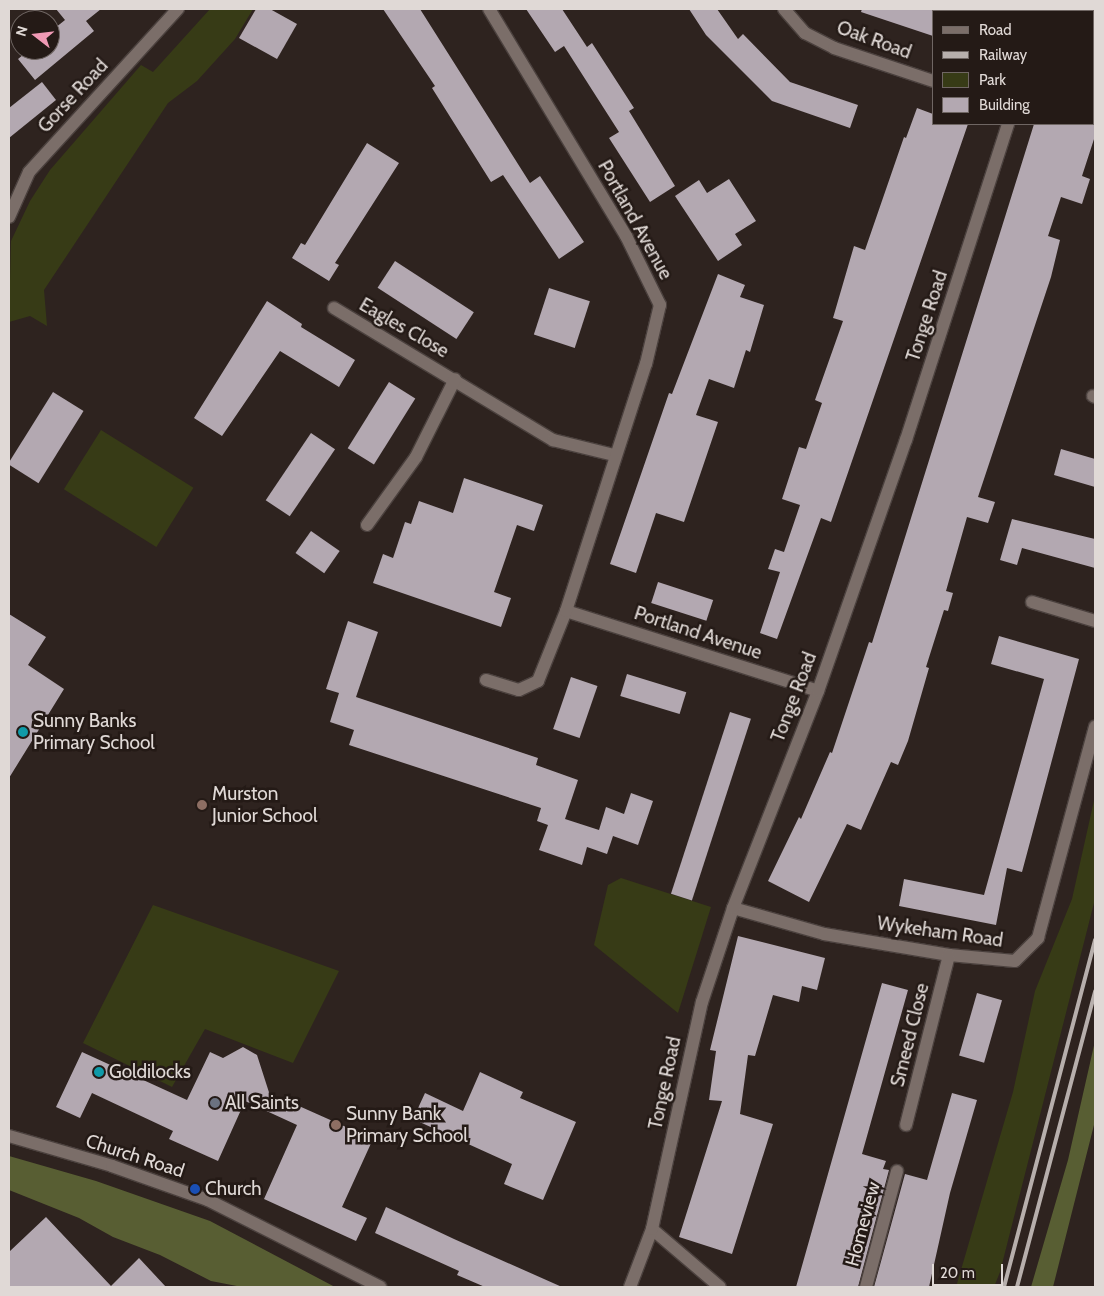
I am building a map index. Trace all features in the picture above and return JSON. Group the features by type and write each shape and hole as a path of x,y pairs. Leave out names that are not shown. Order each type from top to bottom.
{"street":[{"name":"Gorse Road","path":"9,217 28,172 178,9"},
{"name":"Portland Avenue","path":"486,680 519,690 538,681 566,611 614,455 646,364 660,305 626,236 488,9"},
{"name":"Oak Road","path":"784,9 805,33 834,48 932,81"},
{"name":"Tonge Road","path":"630,1287 652,1229 702,1002 733,908 818,691 906,440 1008,125"},
{"name":"Eagles Close","path":"334,308 455,379 553,440 614,455"},
{"name":"Eagles Close","path":"367,525 416,457 455,379"},
{"path":"1032,602 1095,621"},
{"name":"Portland Avenue","path":"566,611 818,691"},
{"name":"Wykeham Road","path":"733,908 824,934 949,955 1015,961 1038,938 1095,727"},
{"name":"Smeed Close","path":"906,1125 949,955"},
{"name":"Church Road","path":"9,1136 112,1166 208,1200 380,1287"},
{"name":"Homeview","path":"866,1287 897,1171"},
{"path":"652,1229 720,1287"}],"green space":[{"path":"210,9 253,9 235,39 197,81 168,103 44,290 47,326 30,316 9,322 11,241 30,201 50,170 141,65 153,72"},
{"path":"101,430 193,488 156,547 64,489"},
{"path":"1095,796 1095,899 1000,1272 994,1287 956,1287 1013,1092 1035,991 1072,899"},
{"path":"621,878 711,907 678,1013 594,945 608,885"},
{"path":"153,905 339,971 293,1063 205,1029 172,1087 83,1043"},
{"path":"1095,1041 1095,1121 1053,1287 1031,1287 1068,1160"},
{"path":"9,1156 96,1181 210,1221 335,1287 242,1287 211,1281 160,1255 113,1237 79,1218 9,1190"}],"building":[{"path":"101,9 86,21 94,31 60,59 60,24 65,20 60,14 60,10 57,10"},
{"path":"256,9 270,9 297,24 277,59 239,38"},
{"path":"383,9 420,9 530,183 540,176 584,242 559,259 503,175 491,182 432,88 435,86"},
{"path":"526,9 562,9 587,47 592,43 634,108 629,111 675,186 650,202 609,138 619,132 564,46 555,52"},
{"path":"689,9 717,9 738,39 743,34 790,82 858,105 850,128 772,101 706,35"},
{"path":"862,9 933,9 932,36 861,12"},
{"path":"19,60 59,60 35,80"},
{"path":"42,82 56,100 9,138 9,108"},
{"path":"917,108 932,114 932,125 968,125 831,522 821,518 777,639 760,633 780,572 768,569 775,549 784,552 800,505 782,499 799,447 806,449 822,403 815,400 843,321 833,318 854,246 865,250 904,137 906,138"},
{"path":"1095,124 1095,136 1082,176 1090,179 1082,204 1061,197 1048,236 1060,240 1051,277 978,497 995,502 988,523 967,517 946,591 953,593 948,611 944,610 926,667 929,668 908,741 898,765 891,762 861,830 847,824 809,902 768,881 799,817 801,819 830,752 832,753 869,642 872,643 1034,125"},
{"path":"367,143 399,163 335,263 339,265 329,281 292,258 301,243 305,245"},
{"path":"729,179 756,221 735,234 742,245 718,261 675,196 699,180 707,193"},
{"path":"395,261 474,312 456,339 378,288"},
{"path":"718,274 745,285 740,297 764,305 750,352 746,350 734,388 709,379 696,415 718,422 684,522 656,513 636,573 610,564 669,393 672,394"},
{"path":"549,288 590,301 575,348 534,335"},
{"path":"267,301 302,324 301,327 355,360 339,387 280,351 222,436 194,418"},
{"path":"389,382 415,398 374,465 348,448"},
{"path":"53,392 84,411 38,483 9,465 9,462"},
{"path":"311,433 335,449 290,516 266,500"},
{"path":"1061,449 1095,459 1095,487 1054,475"},
{"path":"464,478 543,505 534,531 517,525 494,592 511,598 501,627 373,583 383,554 393,558 405,522 411,524 419,501 453,513"},
{"path":"1012,519 1095,539 1095,568 1022,548 1017,565 1000,560"},
{"path":"311,531 340,551 324,573 296,553"},
{"path":"658,582 713,600 706,621 651,603"},
{"name":"Sunny Banks Primary School","path":"9,614 46,637 28,665 64,689 9,778"},
{"path":"348,621 378,632 356,697 538,758 536,765 578,780 565,819 599,830 606,807 624,814 631,793 653,801 638,845 613,836 607,854 587,847 582,865 539,850 548,825 537,821 541,808 349,745 354,730 330,722 339,693 326,689"},
{"path":"999,636 1079,659 1022,872 1007,868 996,925 899,906 904,879 984,895 1044,679 991,664"},
{"path":"627,674 686,692 680,714 620,696"},
{"path":"571,677 597,686 580,738 553,729"},
{"path":"730,712 751,719 692,900 671,894"},
{"path":"738,936 825,958 817,990 802,986 799,1002 773,995 755,1056 748,1055 740,1114 773,1124 732,1254 679,1237 722,1101 709,1100 716,1051 710,1050"},
{"path":"882,983 908,990 862,1154 886,1161 883,1169 889,1170 858,1287 796,1287"},
{"path":"977,993 1002,1000 984,1063 959,1055"},
{"path":"243,1047 257,1055 275,1111 281,1098 373,1139 342,1207 367,1218 356,1241 264,1199 297,1125 245,1101 218,1161 169,1139 173,1131 92,1093 80,1118 56,1107 82,1052 187,1100 210,1052 223,1058"},
{"path":"480,1072 523,1092 520,1098 576,1122 543,1200 504,1184 512,1164 413,1119 425,1093 463,1111"},
{"path":"952,1093 977,1100 950,1193 929,1287 874,1287 905,1174 927,1180"},
{"path":"386,1207 562,1287 485,1287 457,1275 459,1271 375,1233"},
{"path":"46,1217 111,1286 139,1258 166,1287 9,1287 9,1252"}],"railway":[{"path":"1004,1287 1095,940"},
{"path":"1017,1287 1095,991"}],"place":[{"name":"Sunny Banks Primary School","path":"23,732"},
{"name":"Murston Junior School","path":"202,805"},
{"name":"Goldilocks","path":"99,1072"},
{"name":"All Saints","path":"215,1103"},
{"name":"Sunny Bank Primary School","path":"336,1125"},
{"name":"Church","path":"195,1189"}]}
